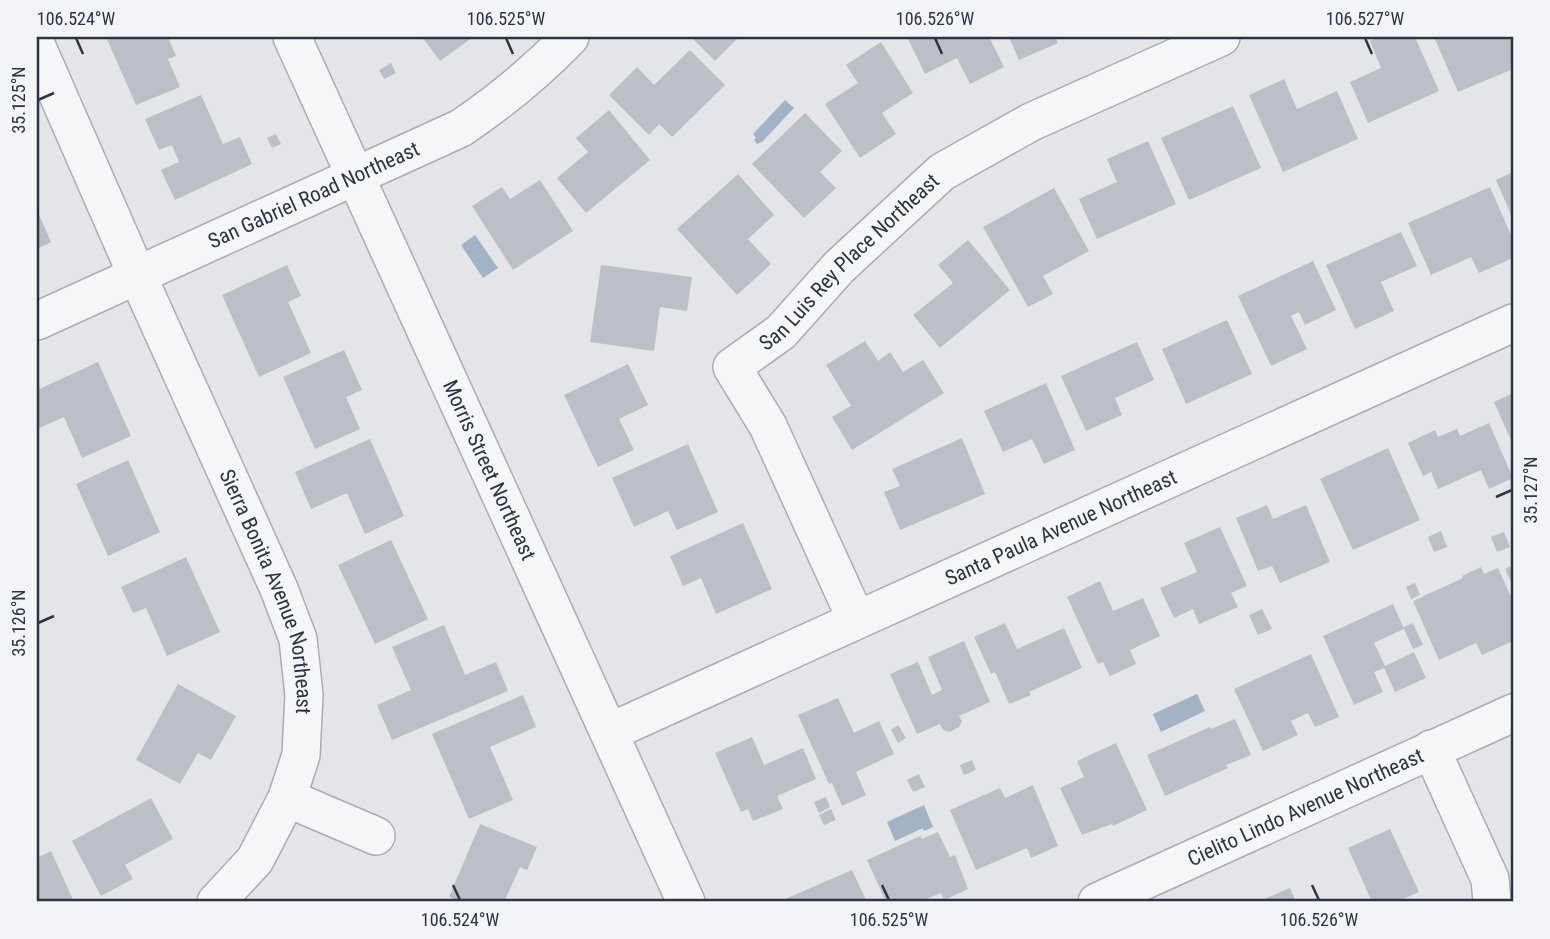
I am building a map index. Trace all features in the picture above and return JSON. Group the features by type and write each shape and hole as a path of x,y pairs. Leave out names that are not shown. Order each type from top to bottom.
{"street":[{"name":"Morris Street Northeast","path":"292,37 687,902"},
{"name":"San Gabriel Road Northeast","path":"37,321 461,128 505,98 570,37"},
{"name":"San Luis Rey Place Northeast","path":"856,620 768,426 732,367 781,332 839,268 942,172 1031,122 1221,37"},
{"name":"Sierra Bonita Avenue Northeast","path":"37,47 279,589 298,639 304,695 301,755 288,798 255,860 216,902"},
{"name":"Santa Paula Avenue Northeast","path":"610,732 1513,323"},
{"name":"Cielito Lindo Avenue Northeast","path":"1097,902 1513,713"},
{"path":"1432,749 1490,879 1492,902"},
{"path":"288,798 376,836"}],"water":[{"path":"785,100 794,108 757,144 753,134"},
{"path":"475,235 498,268 483,278 461,245"},
{"path":"1197,694 1205,711 1161,732 1153,714"},
{"path":"924,805 933,827 924,831 923,828 895,841 887,822"}],"building":[{"path":"106,37 168,37 176,56 168,59 180,87 136,105"},
{"path":"422,37 473,37 440,61"},
{"path":"691,37 739,37 715,61"},
{"path":"907,37 989,37 1004,67 970,84 957,58 925,74"},
{"path":"1009,37 1055,37 1058,43 1019,60"},
{"path":"1379,37 1415,37 1439,91 1368,123 1350,82 1381,68 1370,41"},
{"path":"1434,37 1511,37 1513,69 1458,92"},
{"path":"881,42 913,93 882,113 896,134 860,158 825,104 858,83 846,65"},
{"path":"690,50 725,85 672,137 659,124 649,135 609,95 637,67 654,85"},
{"path":"391,63 396,73 384,79 379,70"},
{"path":"1284,79 1297,109 1337,91 1358,139 1283,172 1249,95"},
{"path":"201,95 223,144 240,137 252,164 175,200 161,170 179,162 172,145 159,150 145,119"},
{"path":"1233,106 1261,168 1189,200 1161,138"},
{"path":"609,110 650,160 586,213 557,178 588,152 576,138"},
{"path":"805,113 842,151 820,172 836,188 804,218 752,164"},
{"path":"276,134 281,144 272,148 267,138"},
{"path":"1148,141 1176,204 1097,239 1079,199 1117,182 1107,159"},
{"path":"1513,172 1513,219 1496,180"},
{"path":"738,174 774,215 748,239 771,264 737,295 677,229"},
{"path":"540,180 573,231 513,270 472,206 502,187 510,199"},
{"path":"1490,187 1513,240 1513,258 1479,273 1471,257 1431,275 1408,223"},
{"path":"1054,188 1089,251 1043,276 1053,294 1028,307 983,227"},
{"path":"37,210 51,242 37,249"},
{"path":"1401,232 1417,266 1381,282 1394,311 1355,329 1326,265"},
{"path":"968,240 1010,290 940,348 913,315 953,283 938,265"},
{"path":"1313,261 1336,310 1305,325 1299,312 1291,316 1307,349 1271,366 1238,296"},
{"path":"287,265 301,296 288,302 311,353 259,377 222,295"},
{"path":"601,265 692,277 687,311 660,307 654,351 590,342"},
{"path":"1227,320 1252,374 1186,404 1162,349"},
{"path":"865,341 878,361 890,352 903,372 923,360 944,393 852,450 832,417 851,406 826,365"},
{"path":"1137,342 1154,380 1115,398 1122,415 1086,431 1061,376"},
{"path":"344,350 362,390 346,397 360,429 315,449 283,377"},
{"path":"98,362 131,436 82,458 64,417 37,429 37,390"},
{"path":"628,364 648,405 619,419 634,450 598,467 564,395"},
{"path":"1046,383 1075,450 1044,464 1032,439 1003,452 984,411"},
{"path":"1513,393 1513,445 1494,402"},
{"path":"1489,423 1513,478 1489,489 1481,470 1438,489 1431,472 1423,476 1408,443 1435,430 1438,437 1457,429 1460,436"},
{"path":"962,438 985,494 900,530 884,492 900,486 892,469"},
{"path":"370,439 404,516 365,534 347,493 311,509 295,472"},
{"path":"688,444 718,512 677,530 668,511 634,527 612,478"},
{"path":"1388,448 1420,520 1353,550 1320,479"},
{"path":"128,460 160,532 108,556 76,484"},
{"path":"1267,505 1273,519 1306,505 1330,562 1280,583 1272,566 1258,571 1236,518"},
{"path":"743,523 772,589 716,614 701,578 683,586 670,556"},
{"path":"1220,527 1247,586 1231,593 1238,607 1199,624 1193,609 1174,618 1160,588 1197,572 1184,543"},
{"path":"1441,531 1447,547 1434,552 1428,537"},
{"path":"1504,532 1510,547 1497,552 1491,537"},
{"path":"391,540 428,619 375,644 338,565"},
{"path":"186,557 220,632 167,656 146,608 133,613 121,587"},
{"path":"1513,565 1513,586 1505,569"},
{"path":"1481,567 1484,574 1498,568 1513,601 1513,641 1482,655 1476,643 1439,660 1413,601"},
{"path":"1100,581 1113,611 1143,598 1160,636 1130,650 1136,664 1110,676 1103,662 1098,664 1067,597"},
{"path":"1415,583 1420,595 1411,599 1406,587"},
{"path":"1393,604 1404,629 1374,643 1385,666 1414,652 1426,678 1395,692 1384,668 1374,672 1383,692 1354,705 1323,636"},
{"path":"1262,609 1272,629 1258,635 1249,615"},
{"path":"1005,623 1017,649 1064,628 1082,668 1009,704 995,672 991,674 974,637"},
{"path":"1413,623 1423,645 1413,649 1403,627"},
{"path":"444,625 465,675 496,662 508,691 392,740 377,705 411,690 392,647"},
{"path":"964,641 990,702 959,716 962,721 959,727 950,732 943,730 940,724 917,734 890,674 918,662 932,695 942,690 928,657"},
{"path":"1311,654 1339,717 1315,727 1308,713 1291,721 1298,735 1263,751 1234,689"},
{"path":"178,684 236,716 211,760 198,753 180,784 136,760"},
{"path":"523,695 536,727 490,747 513,800 469,819 432,734"},
{"path":"838,698 854,733 879,721 894,754 856,772 866,795 842,806 832,783 829,784 798,715"},
{"path":"1235,719 1251,755 1165,796 1147,755"},
{"path":"898,725 906,738 898,743 891,730"},
{"path":"752,737 764,765 803,748 816,779 777,796 783,809 753,821 748,809 741,812 715,753"},
{"path":"1116,743 1147,810 1113,826 1112,824 1082,835 1060,788 1084,777 1077,761"},
{"path":"972,760 976,770 964,775 960,765"},
{"path":"919,774 925,787 913,792 907,780"},
{"path":"1033,785 1058,846 1031,858 1027,848 976,870 950,810 1000,788 1005,798"},
{"path":"826,797 830,807 819,813 814,802"},
{"path":"151,798 173,839 125,865 133,879 101,896 72,841"},
{"path":"831,809 836,820 824,825 819,815"},
{"path":"480,824 537,847 527,870 520,867 504,902 462,902 449,897"},
{"path":"1390,829 1419,892 1396,902 1372,902 1348,848"},
{"path":"938,832 950,857 955,855 968,889 944,900 941,893 919,902 886,902 867,860 920,836 922,839"},
{"path":"51,851 74,902 37,902 37,858"},
{"path":"852,870 867,902 778,902"},
{"path":"1290,888 1296,902 1257,902"}]}
